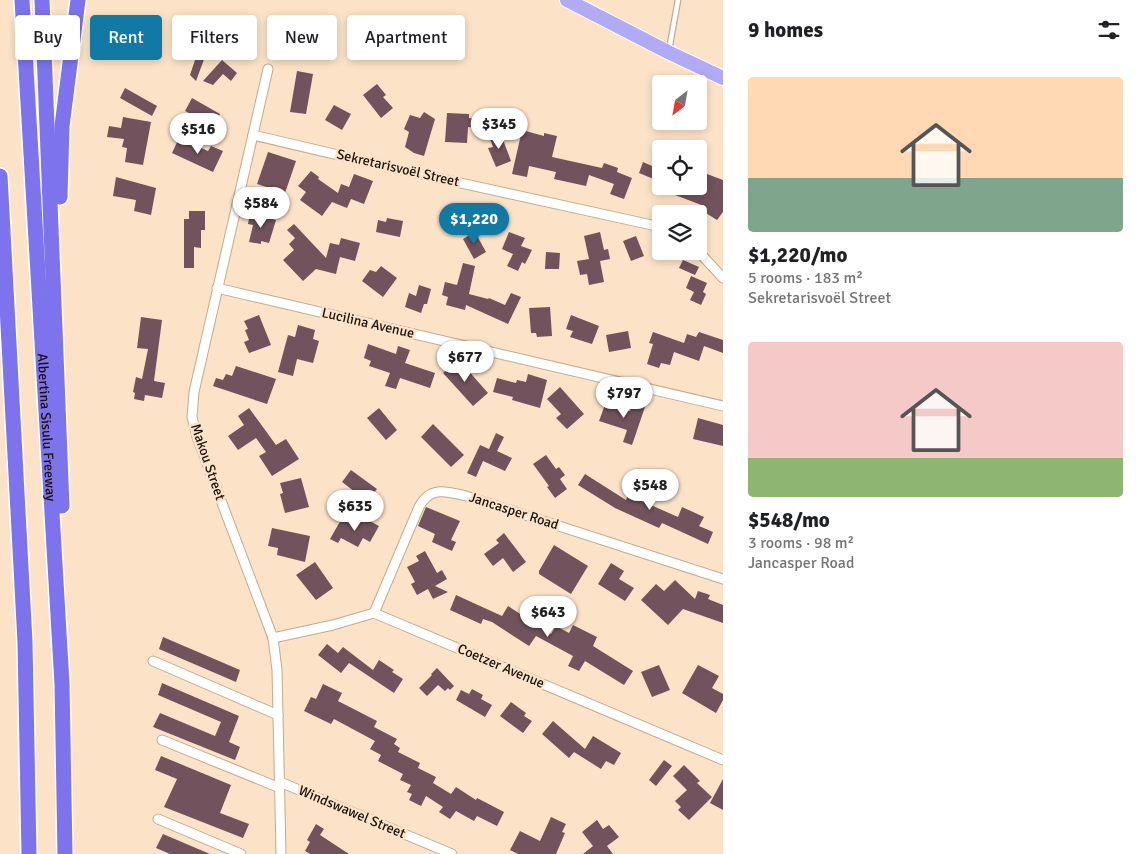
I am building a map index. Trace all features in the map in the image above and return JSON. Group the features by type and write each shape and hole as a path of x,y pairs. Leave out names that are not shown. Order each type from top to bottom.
{"highway":[{"name":"Albertina Sisulu Freeway","path":"22,0 62,684 66,854"},
{"path":"42,0 67,633 62,684"},
{"path":"57,388 60,347 59,250 61,155 66,87 78,0"},
{"path":"0,176 25,642 30,854"},
{"path":"0,331 6,383 12,403"}],"main road":[{"path":"573,1 668,52 723,78"}],"street":[{"name":"Makou Street","path":"268,69 217,288 192,407 194,426 201,451 273,638 277,670 281,854"},
{"name":"Sekretarisvoël Street","path":"253,135 652,225"},
{"path":"706,260 723,278"},
{"name":"Lucilina Avenue","path":"217,288 723,406"},
{"name":"Jancasper Road","path":"374,613 419,507 427,495 440,491 466,496 723,579"},
{"path":"273,638 333,625 374,613"},
{"name":"Coetzer Avenue","path":"374,613 723,760"},
{"path":"153,661 278,715"},
{"name":"Windswawel Street","path":"162,740 452,854"},
{"path":"158,819 241,854"}],"lane":[{"path":"668,52 678,0"}],"building":[{"path":"195,60 204,60 196,81 190,75"},
{"path":"222,60 237,73 231,81 223,74 213,85 203,81"},
{"path":"297,71 313,74 306,114 290,112"},
{"path":"377,84 386,95 383,97 393,108 381,118 363,95"},
{"path":"125,88 157,106 152,116 120,98"},
{"path":"192,98 220,114 214,126 185,111"},
{"path":"334,105 351,114 342,130 325,120"},
{"path":"424,112 435,119 424,156 414,153 405,147 409,132 404,129 410,115 420,118"},
{"path":"447,113 469,114 469,118 477,119 476,128 468,127 467,143 445,142"},
{"path":"123,117 151,122 143,165 125,162 127,148 122,147 124,139 107,137 109,126 121,128"},
{"path":"522,130 544,136 544,133 557,136 552,157 602,168 604,163 618,168 617,172 632,178 624,199 610,194 614,184 589,175 586,186 554,179 556,172 529,166 527,177 512,174"},
{"path":"500,132 511,161 496,167 488,148 493,147 489,136"},
{"path":"179,138 208,151 211,146 223,151 213,172 172,153"},
{"path":"268,152 296,161 285,193 257,184"},
{"path":"643,162 652,166 652,178 639,173"},
{"path":"311,171 319,177 318,179 338,193 341,184 349,187 354,174 373,181 364,204 351,199 347,208 332,202 322,216 300,200 306,192 298,186"},
{"path":"707,174 723,180 723,212 717,220 707,214 707,205 701,205 675,195 707,195"},
{"path":"116,177 156,188 151,215 134,211 136,200 113,196"},
{"path":"189,211 205,211 205,230 201,230 201,248 194,247 194,268 184,268 184,219 189,219"},
{"path":"250,214 276,220 269,243 261,241 261,244 249,242 253,225 248,224"},
{"path":"387,218 403,221 400,237 376,232 378,220 386,222"},
{"path":"294,224 326,258 330,243 339,245 341,238 360,243 355,261 340,257 336,274 316,269 303,281 283,260 294,250 289,244 295,238 287,230"},
{"path":"475,232 486,252 474,259 463,239"},
{"path":"509,232 525,238 521,246 532,250 525,264 522,262 518,271 507,266 513,254 502,249"},
{"path":"600,232 604,250 608,249 610,259 600,261 604,282 589,285 587,274 580,275 577,261 589,259 584,236"},
{"path":"636,236 644,256 631,261 623,241"},
{"path":"546,252 560,253 559,269 545,269"},
{"path":"683,260 699,267 695,275 679,268"},
{"path":"463,263 475,266 469,294 489,298 505,305 511,293 521,297 508,324 466,305 465,310 446,305 448,297 442,295 445,282 457,285"},
{"path":"381,266 397,278 383,297 362,281 370,270 376,272"},
{"path":"691,276 707,283 703,292 706,294 701,305 690,300 694,292 686,288"},
{"path":"419,285 431,289 427,304 424,304 421,313 405,307 409,293 416,296"},
{"path":"550,307 552,336 537,337 536,333 531,333 529,308"},
{"path":"259,315 271,345 249,353 244,342 249,340 245,330 248,329 244,321"},
{"path":"571,315 599,326 592,344 570,337 573,331 566,329"},
{"path":"141,317 162,320 154,381 165,383 162,398 145,395 144,401 134,399 135,393 133,392 136,377 142,379 148,349 137,348"},
{"path":"298,325 315,330 313,339 319,341 313,363 297,359 293,376 278,372 288,335 295,337"},
{"path":"628,331 631,348 609,352 606,335"},
{"path":"653,332 684,343 687,334 696,337 699,332 723,340 723,353 704,346 699,361 674,352 670,365 661,363 659,368 647,364 653,344 649,343"},
{"path":"368,344 396,354 398,346 410,350 405,363 435,373 430,388 400,378 396,389 385,386 390,373 369,366 371,361 364,358"},
{"path":"458,359 488,393 473,406 443,373"},
{"path":"236,366 276,379 267,404 213,386 216,378 223,380 226,374 232,376"},
{"path":"528,374 547,380 540,408 512,400 513,397 493,392 497,378 516,383 517,380 526,382"},
{"path":"560,387 584,414 567,429 556,418 561,414 547,399"},
{"path":"634,400 646,404 632,445 623,442 627,430 599,421 606,402 630,411"},
{"path":"249,408 276,445 286,439 299,459 272,476 259,456 266,452 256,438 238,450 228,436 244,425 238,416"},
{"path":"379,408 397,430 386,440 367,418"},
{"path":"698,418 723,425 723,446 693,439"},
{"path":"433,424 464,455 451,467 421,437"},
{"path":"496,433 504,437 497,451 512,458 505,471 483,461 476,477 467,473 480,445 489,449"},
{"path":"546,455 556,469 559,467 565,475 560,479 567,489 555,498 533,464"},
{"path":"351,470 377,489 367,501 342,482"},
{"path":"585,474 626,500 628,495 678,517 682,507 704,517 699,526 713,532 708,544 662,523 659,528 615,508 578,485"},
{"path":"301,478 309,507 285,513 280,494 283,493 280,483"},
{"path":"426,507 460,521 451,540 456,542 452,551 432,542 435,534 418,526"},
{"path":"362,517 379,526 370,542 363,538 358,547 341,538 338,543 330,539 342,518 356,526"},
{"path":"272,528 310,536 305,562 277,555 278,548 268,546"},
{"path":"504,533 526,562 513,572 503,558 493,566 484,554 499,543 496,540"},
{"path":"554,545 588,566 571,594 539,574"},
{"path":"425,551 437,573 442,570 447,579 435,586 448,592 433,599 428,589 417,595 411,584 415,582 407,567 419,561 416,556"},
{"path":"315,562 333,588 316,600 296,575"},
{"path":"611,563 624,571 619,579 634,588 625,601 598,584"},
{"path":"675,580 695,599 698,591 710,595 708,599 723,605 723,623 683,609 668,625 641,600 656,584 664,591"},
{"path":"456,595 502,616 508,606 551,634 556,626 569,633 573,625 597,637 593,646 633,671 624,685 585,661 579,671 568,666 573,656 536,636 529,646 492,622 483,619 481,624 450,610"},
{"path":"163,637 240,670 236,682 159,649"},
{"path":"327,644 338,653 343,647 373,670 379,660 403,679 394,693 349,663 341,673 318,655"},
{"path":"659,665 670,690 652,697 641,672"},
{"path":"698,665 719,676 712,688 723,694 723,700 716,713 682,693"},
{"path":"437,668 454,686 450,690 448,688 445,691 438,685 427,696 419,688"},
{"path":"162,683 239,716 229,742 240,747 235,760 153,727 160,713 215,736 221,722 158,695"},
{"path":"323,684 342,693 338,701 377,721 374,727 397,739 394,744 400,748 398,752 420,763 418,768 436,777 433,783 451,794 456,787 476,800 477,798 504,812 497,826 477,816 474,821 456,811 450,819 439,812 443,807 426,796 421,806 409,800 412,794 407,792 411,785 400,780 403,774 378,761 381,755 370,749 375,741 334,719 331,724 304,711 311,697 316,699"},
{"path":"472,689 483,695 481,699 492,705 485,717 456,700 461,690 469,694"},
{"path":"511,702 526,713 524,716 532,721 523,733 500,716"},
{"path":"553,721 585,749 593,736 621,753 614,765 606,761 601,769 574,752 569,758 542,734"},
{"path":"161,756 231,785 220,813 249,824 243,838 164,807 177,779 155,770"},
{"path":"664,760 672,766 656,786 649,780"},
{"path":"684,765 700,781 697,783 712,797 689,820 678,810 681,807 675,801 687,790 673,776"},
{"path":"723,779 723,810 710,803"},
{"path":"551,817 566,824 562,832 565,833 556,854 518,854 510,850 520,831 540,841"},
{"path":"597,820 603,829 609,825 619,837 607,846 613,854 583,854 593,846 582,832"},
{"path":"316,824 324,829 320,835 349,854 310,854 305,851 310,842 307,840"},
{"path":"163,834 210,854 170,854 156,848"}]}
